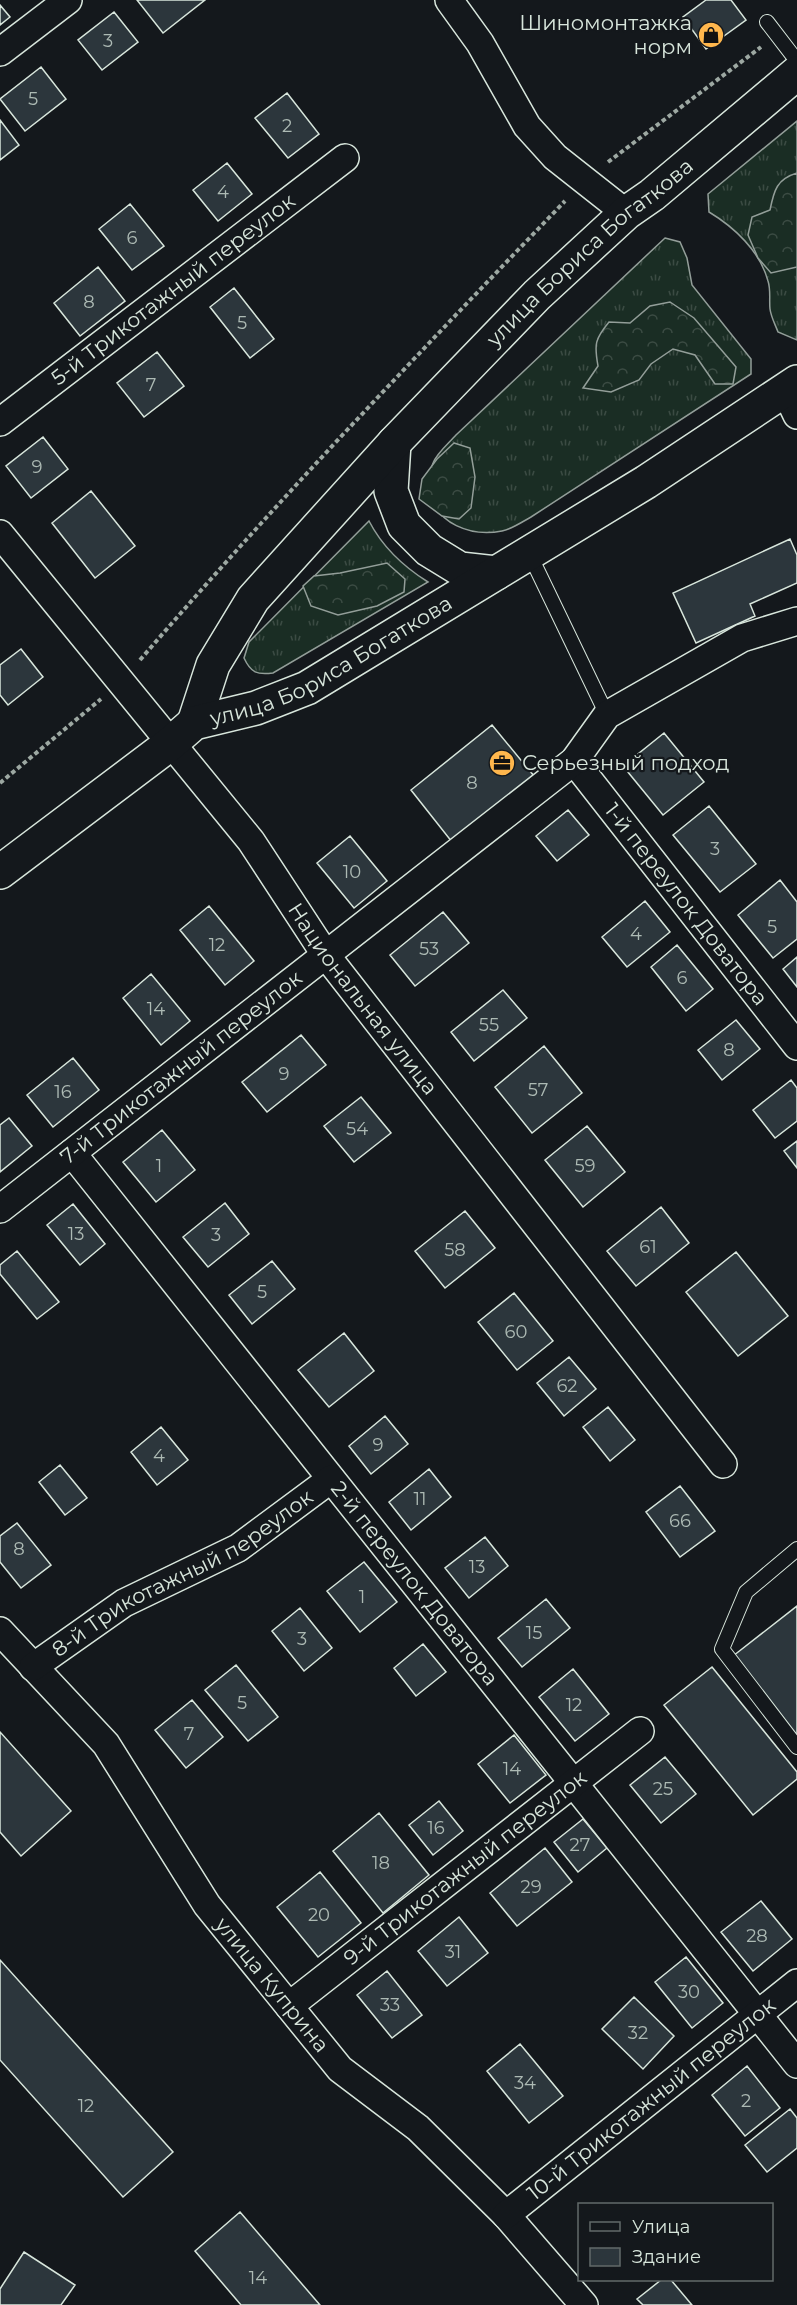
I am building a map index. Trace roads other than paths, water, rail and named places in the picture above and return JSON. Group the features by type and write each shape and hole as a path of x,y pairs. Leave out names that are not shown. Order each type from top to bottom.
{"main road":[{"name":"улица Бориса Богаткова","path":"194,723 213,665 253,599 394,443 537,295 626,213 652,195 797,73"},
{"name":"улица Бориса Богаткова","path":"0,872 170,744 194,723 256,708 307,688 646,482 793,396"},
{"name":"улица Бориса Богаткова","path":"394,443 392,491 404,525 429,550 460,568 496,573"}],"street":[{"path":"0,52 68,0"},
{"path":"449,0 480,43 527,126 555,157 626,213"},
{"name":"5-й Трикотажный переулок","path":"0,422 345,158"},
{"name":"Национальная улица","path":"0,534 251,841 325,954 723,1464"},
{"name":"7-й Трикотажный переулок","path":"0,1209 574,761 607,715 742,638 797,621"},
{"name":"1-й переулок Доватора","path":"574,761 797,1046"},
{"name":"2-й переулок Доватора","path":"72,1153 797,2064"},
{"name":"8-й Трикотажный переулок","path":"33,1667 124,1603 238,1548 331,1479"},
{"name":"улица Куприна","path":"0,1631 106,1744 207,1905 340,2069 417,2128 506,2215 584,2305"},
{"name":"9-й Трикотажный переулок","path":"290,2006 640,1731"},
{"name":"10-й Трикотажный переулок","path":"506,2215 797,1983"}],"lane":[{"path":"767,22 797,61"},
{"path":"529,553 607,715"},
{"path":"797,1549 746,1592 722,1649 797,1747"}],"place":[{"name":"Шиномонтажка норм","path":"711,35"},
{"name":"Серьезный подход","path":"502,763"}]}
